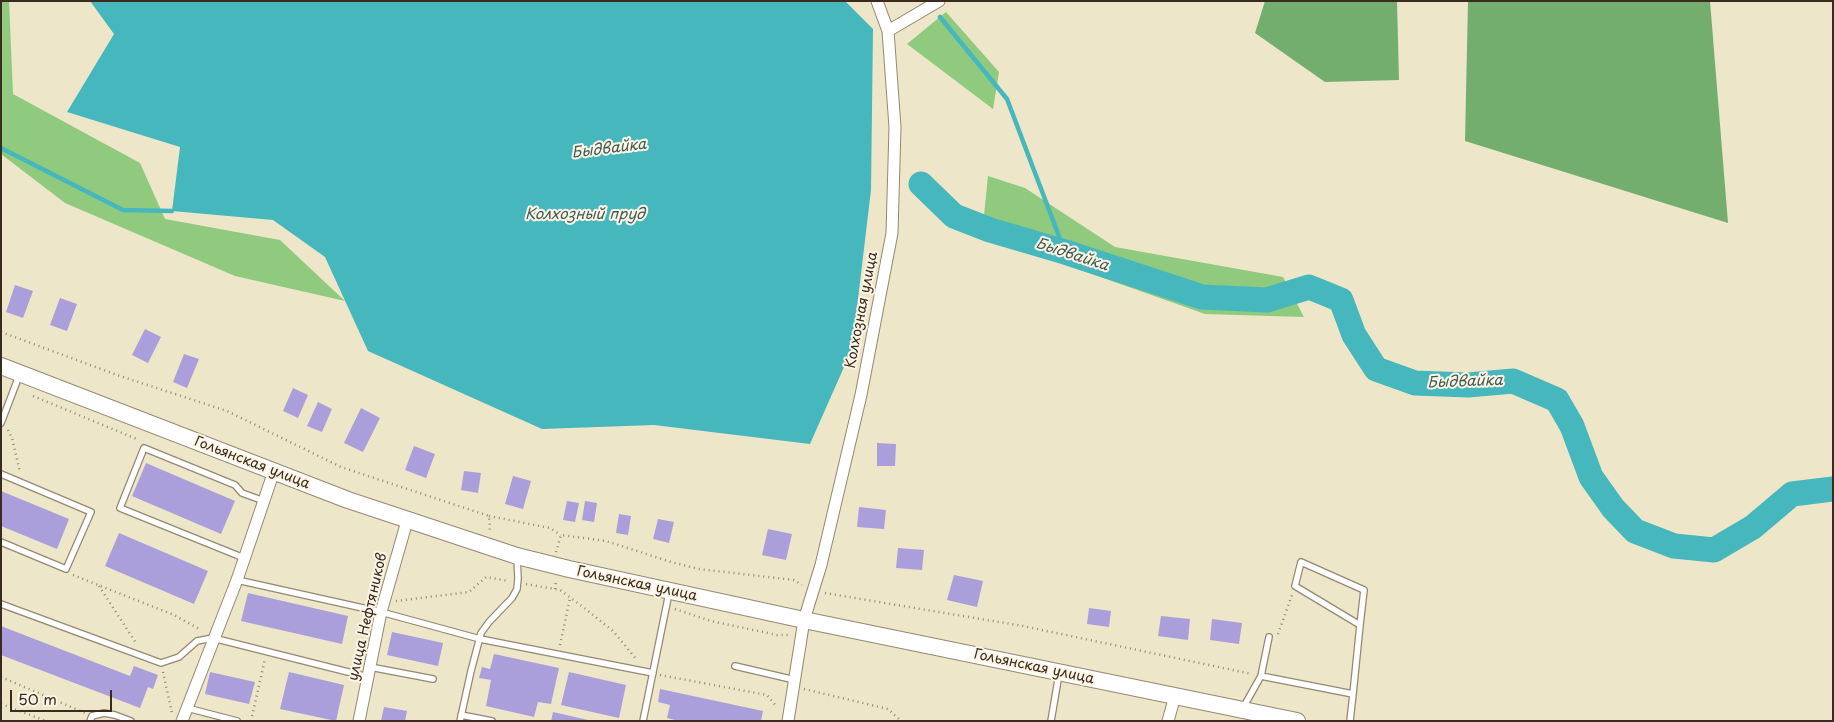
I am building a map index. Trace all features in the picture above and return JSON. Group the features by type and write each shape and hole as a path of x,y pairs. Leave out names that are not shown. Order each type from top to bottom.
{"main road":[{"name":"Гольянская улица","path":"1,366 17,381 274,471 407,521 517,556 668,598 803,628 1059,672 1297,721"}],"street":[{"name":"Колхозная улица","path":"788,721 803,628 821,565 861,395 892,233 895,127 888,31 877,1"},
{"path":"888,31 939,1"},
{"path":"182,721 237,580 274,471"},
{"name":"улица Нефтяников","path":"360,721 383,608 407,521"},
{"path":"1168,721 1175,696"}],"lane":[{"path":"2,421 17,381"},
{"path":"244,558 120,508 144,448 234,485 242,493 264,501"},
{"path":"1,474 91,512 66,569 1,542"},
{"path":"492,721 460,718 480,639 488,622 512,598 518,583 517,556"},
{"path":"1350,721 1364,590 1301,562 1295,586 1360,626"},
{"path":"237,580 383,608 480,639 653,673"},
{"path":"643,721 668,598"},
{"path":"1,604 161,663 179,657 197,641 213,638 369,672 433,678"},
{"path":"1242,710 1261,676 1269,637"},
{"path":"735,666 794,683"},
{"path":"1051,721 1059,672"},
{"path":"1261,676 1353,694"},
{"path":"187,708 237,721"},
{"path":"91,718 104,713 130,721"}],"path":[{"path":"1,332 117,375 227,411 341,467 489,516 550,528 561,535 606,541 699,569 794,580 813,591 1023,626 1261,676"},
{"path":"17,381 139,440 144,448"},
{"path":"2,421 12,438 22,482"},
{"path":"485,546 490,528 489,516"},
{"path":"555,590 556,581 549,580 561,535"},
{"path":"66,569 74,575 174,615 213,638"},
{"path":"383,608 469,592 486,577 560,590 613,631 635,658 653,673 767,695 788,721"},
{"path":"98,585 145,657"},
{"path":"1269,637 1276,640 1295,586"},
{"path":"558,655 570,598"},
{"path":"668,598 711,621 777,635 803,628"},
{"path":"251,721 266,651"},
{"path":"161,663 174,721"},
{"path":"1,677 91,718"},
{"path":"794,683 888,709 901,721"},
{"path":"1,704 46,721"}],"green space":[{"path":"1,1 9,1 13,94 140,163 165,219 280,240 345,301 235,276 65,203 1,154"},
{"path":"1265,1 1397,1 1399,80 1325,82 1255,33"},
{"path":"1468,1 1710,1 1728,223 1465,141"},
{"path":"946,12 999,72 993,109 907,44"},
{"path":"988,176 1025,188 1115,247 1283,277 1304,317 1205,314 982,235"}],"water":[{"name":"Колхозный пруд","path":"90,1 845,1 873,29 871,190 852,349 810,444 654,425 542,429 368,351 325,257 273,220 172,211 180,147 67,112 114,34"}],"building":[{"path":"15,285 33,291 23,318 6,312"},
{"path":"60,298 77,304 67,331 50,325"},
{"path":"145,329 161,337 148,363 132,355"},
{"path":"184,354 199,359 187,388 173,382"},
{"path":"293,388 308,395 298,418 283,411"},
{"path":"318,402 332,409 322,432 307,426"},
{"path":"361,408 380,418 363,452 344,443"},
{"path":"877,443 896,444 895,466 877,466"},
{"path":"414,446 435,454 426,478 405,470"},
{"path":"146,463 235,501 221,534 132,496"},
{"path":"464,471 481,473 478,493 461,490"},
{"path":"513,476 531,481 523,509 505,504"},
{"path":"1,491 69,519 57,549 1,526"},
{"path":"567,501 579,503 575,522 563,520"},
{"path":"585,501 597,503 594,522 582,520"},
{"path":"859,507 886,510 884,529 857,527"},
{"path":"619,514 631,516 628,535 616,533"},
{"path":"658,519 674,522 669,543 653,539"},
{"path":"768,529 792,534 786,560 762,555"},
{"path":"119,533 208,571 194,604 105,566"},
{"path":"898,548 924,550 922,570 896,568"},
{"path":"954,575 983,581 977,607 947,600"},
{"path":"248,593 348,616 342,644 241,621"},
{"path":"1089,608 1111,611 1109,627 1087,624"},
{"path":"1161,616 1190,619 1188,640 1158,636"},
{"path":"1212,619 1242,623 1239,644 1210,640"},
{"path":"1,626 130,676 134,666 158,675 153,689 148,687 140,708 1,655"},
{"path":"392,632 443,643 438,666 387,655"},
{"path":"494,654 559,668 551,704 538,702 534,717 486,706 491,680 479,678 482,667 490,669"},
{"path":"210,672 255,682 249,704 205,694"},
{"path":"289,672 344,685 336,721 280,709"},
{"path":"569,672 626,685 619,718 561,705"},
{"path":"660,689 763,711 761,721 679,721 667,718 670,705 658,702"},
{"path":"384,707 407,711 405,721 381,721"},
{"path":"553,712 588,720 588,721 551,721"}],"waterway":[{"path":"940,17 1007,99 1065,252"},
{"path":"1,148 123,210 172,211"},
{"name":"Быдвайка","path":"921,184 954,216 990,230 1065,252 1202,297 1267,300 1309,287 1341,300 1354,335 1376,369 1415,383 1468,385 1513,381 1557,400 1572,426 1591,477 1613,508 1635,531 1674,546 1714,550 1753,527 1792,494 1833,489"}]}
